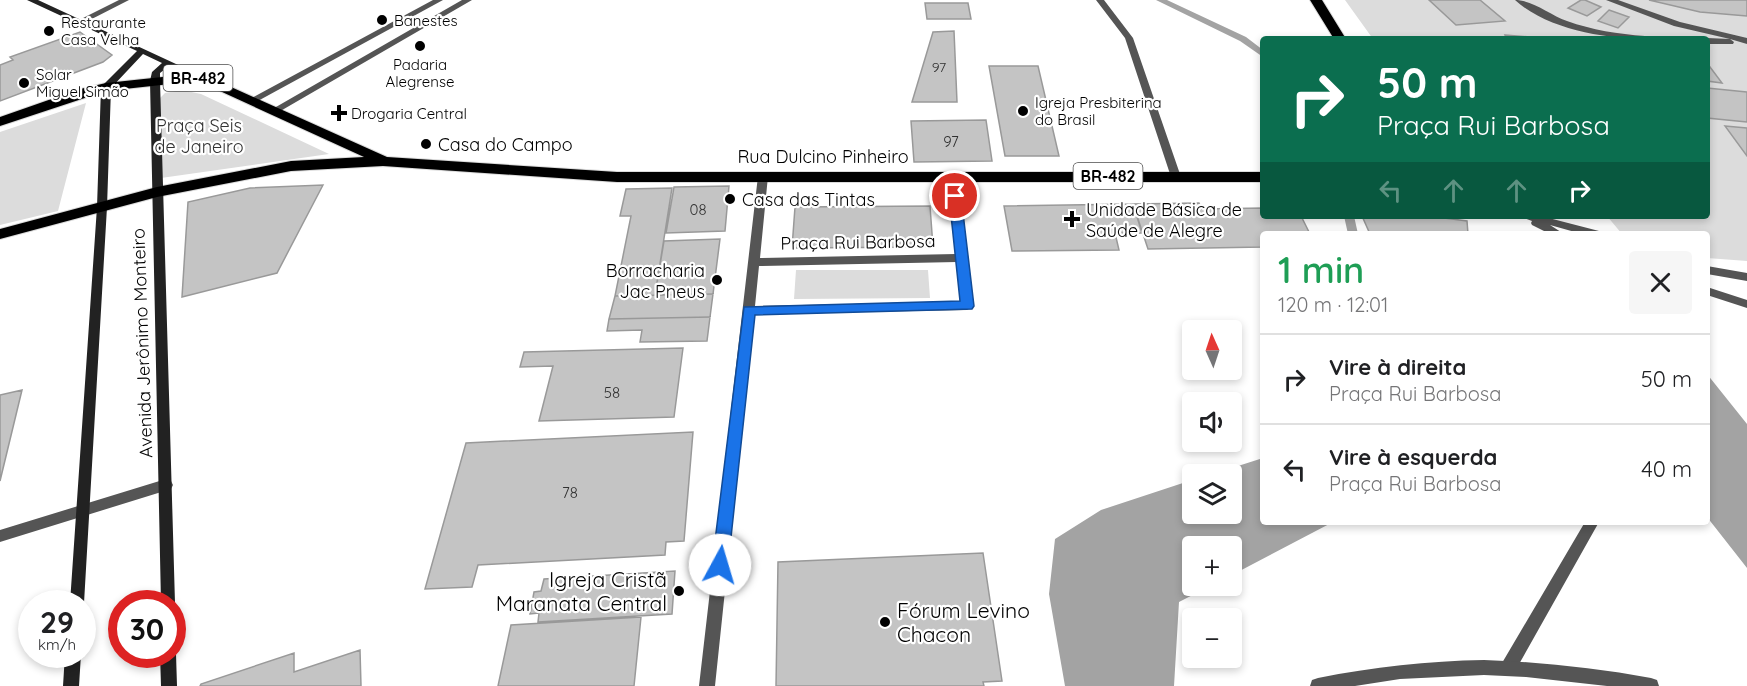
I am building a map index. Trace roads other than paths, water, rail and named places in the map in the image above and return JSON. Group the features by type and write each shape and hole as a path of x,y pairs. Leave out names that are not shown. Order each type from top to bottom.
{"highway":[{"path":"1316,0 1338,36"},
{"name":"BR-482","path":"0,122 85,92 106,87 200,77 383,161"},
{"name":"BR-482","path":"0,234 157,192 291,166 383,161"},
{"name":"Rua Dulcino Pinheiro","path":"383,161 617,177 1260,177"}],"main road":[{"path":"31,0 200,77"},
{"path":"106,87 142,51"},
{"path":"155,81 156,72 167,63"},
{"name":"Avenida Jerônimo Monteiro","path":"155,81 168,590"},
{"name":"Avenida Jerônimo Monteiro","path":"78,590 85,510 102,207 106,87"},
{"path":"71,686 72,668"},
{"path":"168,668 169,686"}],"street":[{"path":"79,22 125,0"},
{"path":"253,100 439,0"},
{"path":"274,111 468,0"},
{"path":"1100,0 1129,38 1176,177"},
{"path":"1519,0 1573,27 1612,36"},
{"path":"1610,0 1677,24 1747,42"},
{"path":"1710,41 1747,42"},
{"name":"Praça Rui Barbosa","path":"763,176 749,310 967,306 953,176"},
{"path":"1527,219 1553,231"},
{"path":"1539,219 1584,231"},
{"name":"Praça Rui Barbosa","path":"754,262 962,258"},
{"path":"1710,271 1747,277"},
{"path":"1710,292 1747,304"},
{"path":"707,686 749,310"},
{"path":"0,536 166,485"},
{"path":"1508,668 1590,525"},
{"path":"1318,686 1361,676 1431,669 1508,668 1608,677 1651,686"}],"waterway":[{"path":"1160,0 1243,39 1260,52"},
{"path":"1350,219 1352,231"}],"place":[{"name":"Banestes","path":"382,20"},
{"name":"Restaurante Casa Velha","path":"49,31"},
{"name":"Padaria Alegrense","path":"420,46"},
{"name":"Solar Miguel Simão","path":"24,83"},
{"name":"Igreja Presbiterina do Brasil","path":"1023,111"},
{"name":"Drogaria Central","path":"339,113"},
{"name":"Casa do Campo","path":"426,144"},
{"name":"Casa das Tintas","path":"730,199"},
{"name":"Unidade Básica de Saúde de Alegre","path":"1072,219"},
{"name":"Borracharia Jac Pneus","path":"717,280"},
{"name":"Igreja Cristã Maranata Central","path":"679,591"},
{"name":"Fórum Levino Chacon","path":"885,622"}],"park label":[{"name":"Praça Seis de Janeiro","path":"199,135"}]}
